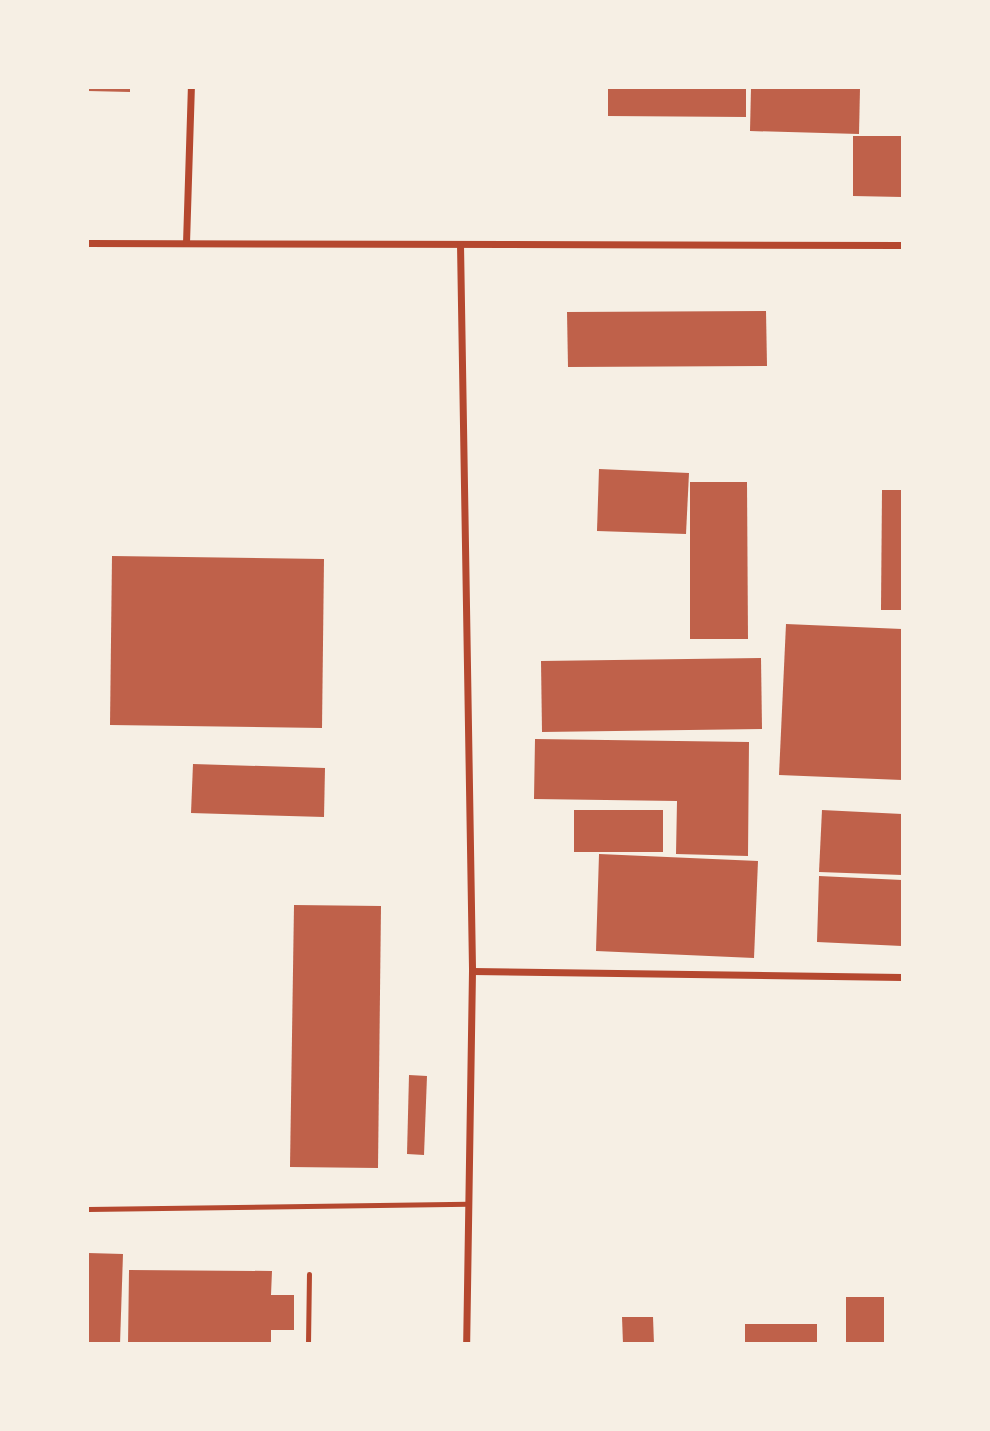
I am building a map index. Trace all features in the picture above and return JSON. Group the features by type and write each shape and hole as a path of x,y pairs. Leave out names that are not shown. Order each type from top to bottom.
{"street":[{"path":"186,243 191,88"},
{"path":"88,243 902,245"},
{"path":"460,244 472,971 466,1343"},
{"path":"472,971 902,977"}],"lane":[{"path":"88,1209 468,1204"},
{"path":"308,1343 309,1274"}],"building":[{"path":"88,88 130,88 130,92 88,91"},
{"path":"608,88 746,88 746,117 608,116"},
{"path":"751,88 860,88 859,134 750,131"},
{"path":"853,136 902,136 902,197 853,196"},
{"path":"766,311 767,366 568,367 567,312"},
{"path":"599,469 689,473 686,534 597,531"},
{"path":"690,482 747,482 748,639 690,639"},
{"path":"882,490 902,490 902,610 881,610"},
{"path":"112,556 324,559 322,728 110,725"},
{"path":"786,624 902,629 902,780 779,775"},
{"path":"761,658 762,729 542,732 541,661"},
{"path":"535,739 749,742 748,856 676,854 677,801 534,799"},
{"path":"193,764 325,768 324,817 191,813"},
{"path":"574,810 663,810 663,852 574,852"},
{"path":"822,810 902,814 902,875 819,872"},
{"path":"599,854 758,861 754,958 596,951"},
{"path":"819,876 902,880 902,946 817,942"},
{"path":"294,905 381,906 378,1168 290,1167"},
{"path":"409,1075 427,1076 424,1155 407,1154"},
{"path":"88,1253 123,1254 120,1344 88,1344"},
{"path":"129,1270 272,1271 271,1295 294,1295 294,1330 271,1330 271,1344 128,1344"},
{"path":"846,1297 884,1297 884,1344 846,1344"},
{"path":"622,1317 653,1317 654,1344 623,1344"},
{"path":"745,1324 817,1324 817,1344 745,1344"}]}
